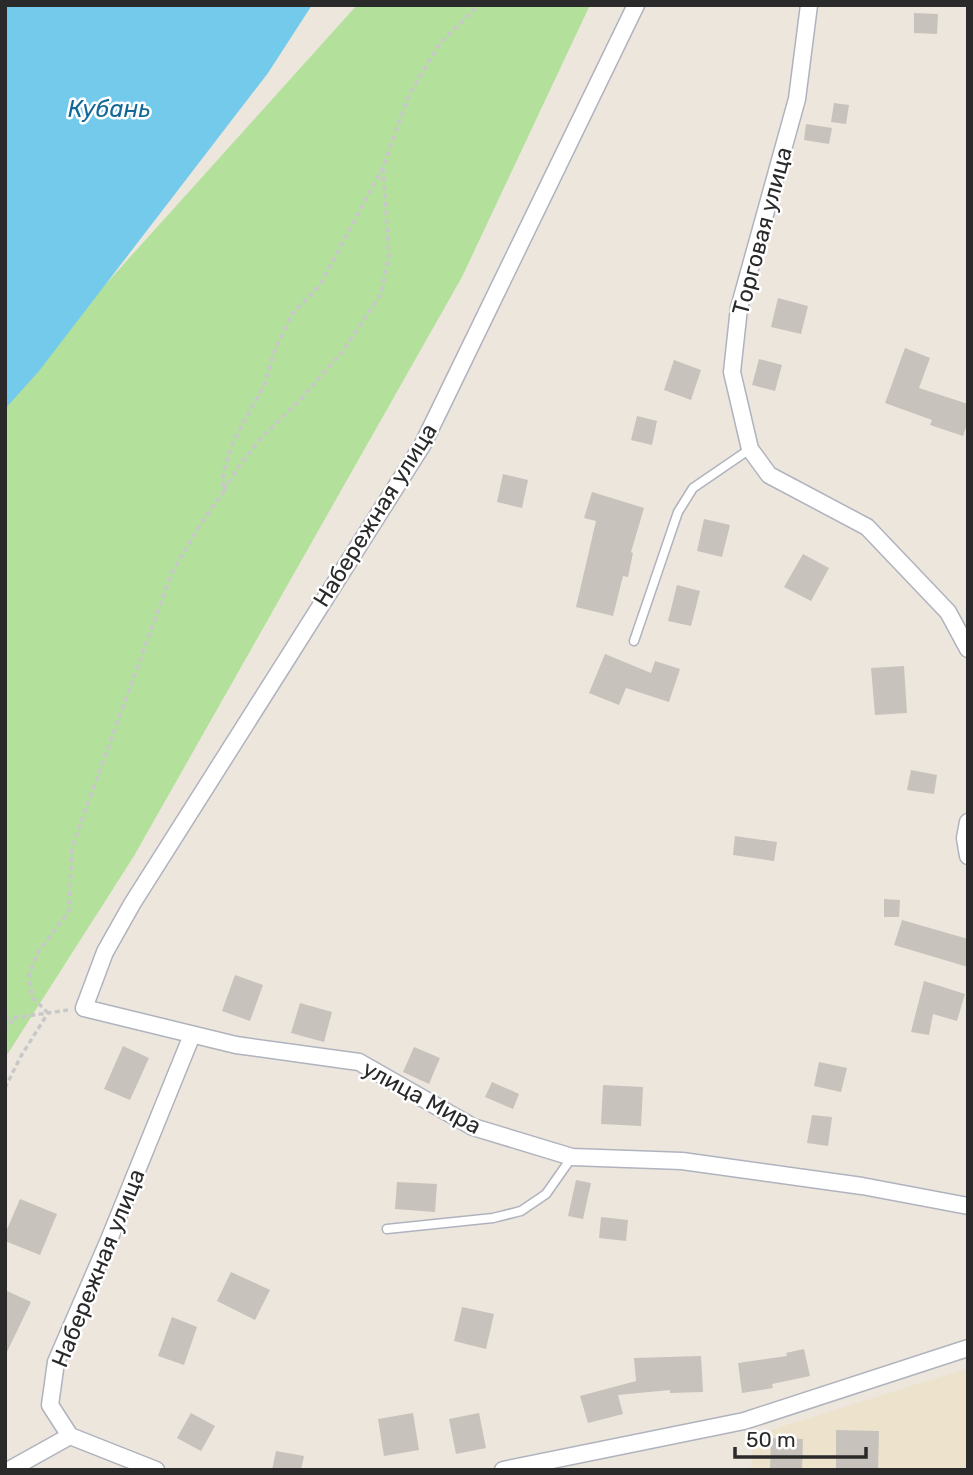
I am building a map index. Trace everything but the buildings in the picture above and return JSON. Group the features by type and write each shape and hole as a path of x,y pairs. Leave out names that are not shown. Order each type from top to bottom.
{"street":[{"name":"Набережная улица","path":"84,1008 105,952 132,904 423,444 636,5"},
{"name":"Торговая улица","path":"809,5 797,99 739,308 732,372 750,449 769,475 867,527 948,612 968,649"},
{"path":"968,822 965,838 968,856"},
{"name":"улица Мира","path":"84,1008 236,1045 359,1062 473,1127 572,1157 682,1161 862,1186 968,1206"},
{"name":"Набережная улица","path":"70,1436 50,1405 56,1362 192,1035"},
{"path":"503,1470 744,1421 968,1348"},
{"path":"9,1470 70,1436 156,1470"}],"lane":[{"path":"634,641 677,512 693,488 750,449"},
{"path":"387,1230 493,1218 521,1211 546,1194 572,1157"}],"path":[{"path":"224,491 223,473 233,442 265,383 274,352 292,314 320,285 383,167 409,95 440,43 479,5"},
{"path":"48,1013 32,997 29,974 38,952 69,911 72,847 172,572 242,462 263,436 344,351 381,294 389,256 383,167"},
{"path":"5,1019 84,1008"},
{"path":"5,1088 48,1013"},
{"path":"5,1031 13,1018"}],"shaded area":[{"path":"968,1368 968,1470 751,1470 752,1436"}],"green space":[{"path":"357,5 590,5 462,277 134,856 5,1058 5,396"}],"water":[{"name":"Кубань","path":"5,5 312,5 268,73 39,371 5,409"}]}
